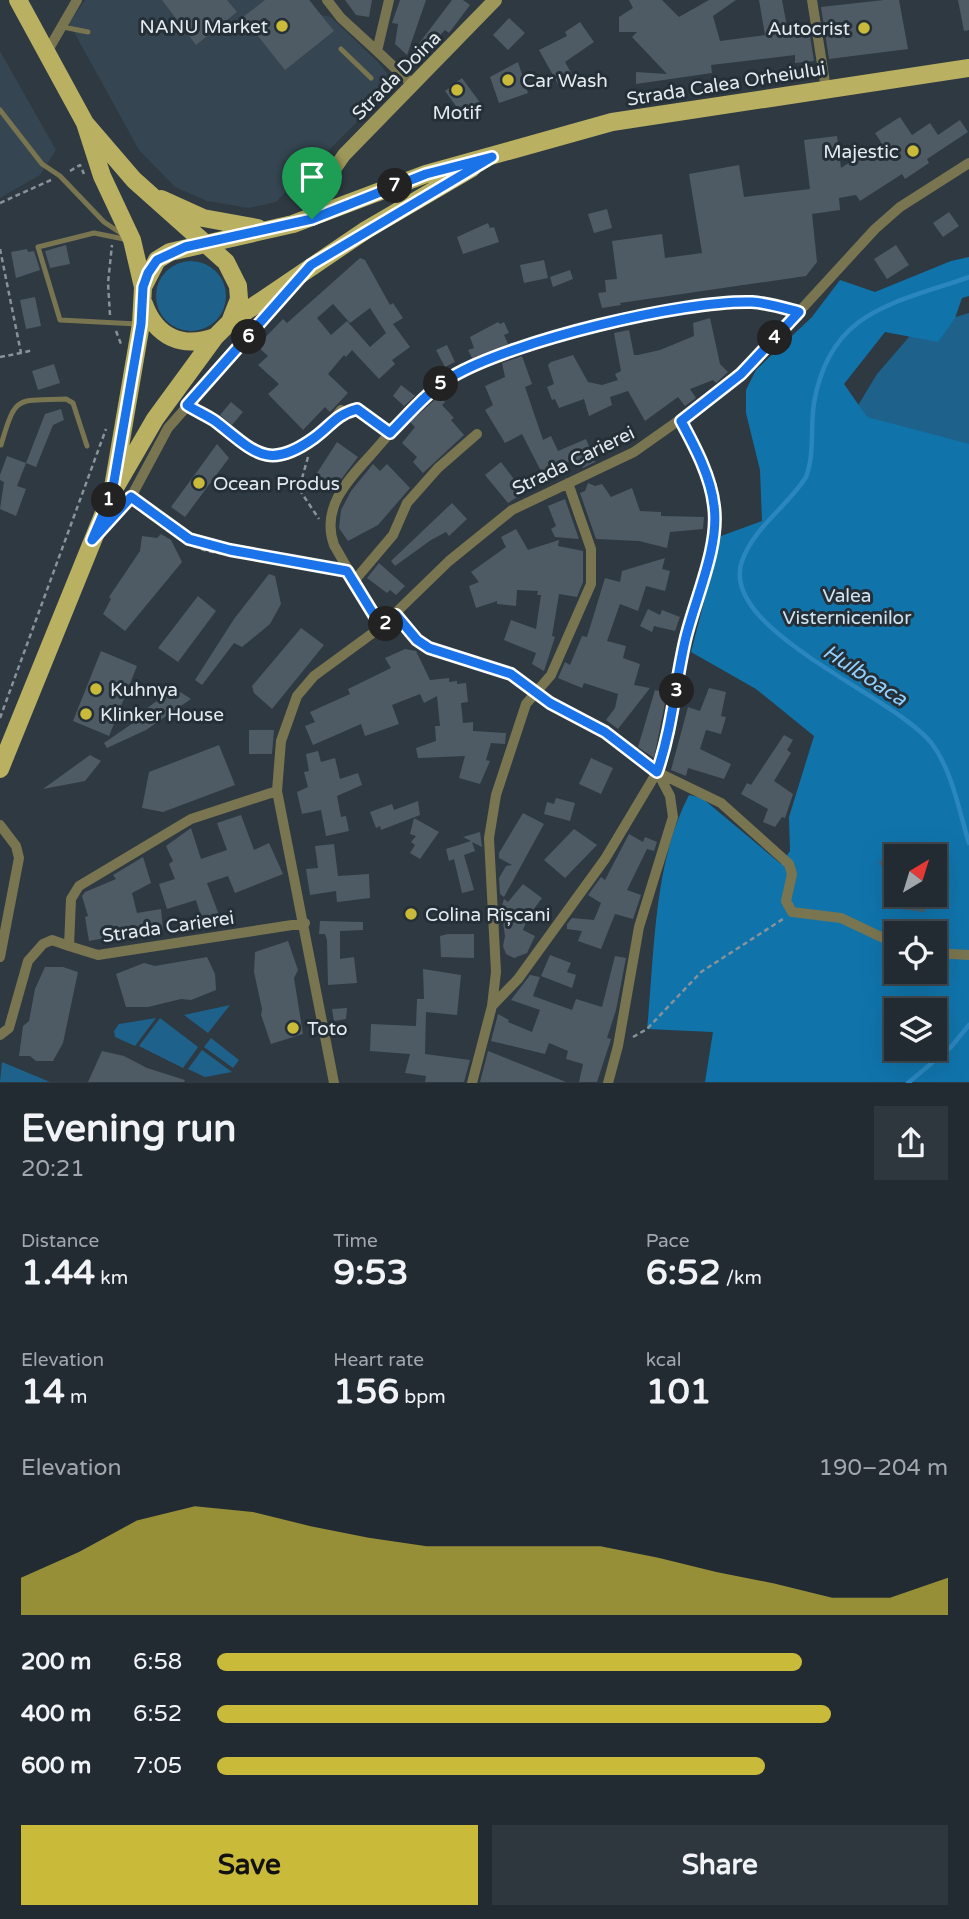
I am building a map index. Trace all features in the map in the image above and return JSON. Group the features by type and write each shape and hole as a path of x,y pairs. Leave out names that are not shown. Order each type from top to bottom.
{"main road":[{"path":"18,0 85,123 102,176 132,240 149,319 159,331 173,339 188,343 215,337"},
{"name":"Strada Doina","path":"312,219 334,168 495,0"},
{"name":"Strada Calea Orheiului","path":"207,245 312,219 426,174 622,120 969,68"},
{"path":"0,769 112,493 155,419 215,337 230,322 239,299 238,286 226,262 148,194 85,123"},
{"name":"Strada Calea Orheiului","path":"230,322 311,265 492,157"},
{"path":"148,194 203,218 271,229"},
{"path":"112,493 148,273 157,260 170,252 207,245"}],"street":[{"path":"47,52 77,0"},
{"path":"327,0 341,18 413,85"},
{"path":"377,51 389,0"},
{"path":"812,0 826,89"},
{"name":"Strada Carierei","path":"334,1083 305,923 277,792 281,741 297,696 328,665 382,628 480,534 512,510 634,452 681,421 741,374 892,214 969,163"},
{"path":"92,540 131,497 164,436 187,405 311,265"},
{"path":"382,628 354,581 343,573 330,532 331,511 337,497 390,433 429,393 455,375 535,344 611,323 698,306 753,302 799,312"},
{"path":"187,405 212,419 251,450 268,457 287,455 314,438 340,412"},
{"path":"492,1006 504,998 605,859 657,772 671,724 685,642 714,533 715,507 710,489 695,446 681,421"},
{"path":"354,581 393,535 407,503 438,468 477,434"},
{"path":"472,1083 492,1006 496,972 490,822 522,714 557,663 591,584 591,549 568,483"},
{"path":"131,497 151,506"},
{"path":"396,615 417,640 429,648 511,674 536,692 605,732 657,772 721,803 781,853 792,874 786,901 792,912 841,918 884,938"},
{"path":"608,1083 618,1046 639,927 673,817 670,796 657,772"},
{"path":"69,946 71,899 79,886 191,819 277,792"},
{"path":"0,825 16,846 19,858 0,957"},
{"name":"Strada Carierei","path":"0,1035 9,1028 28,961 34,951 52,940 99,955 305,923"},
{"path":"947,954 969,955"}],"lane":[{"path":"61,27 88,32"},
{"path":"341,50 370,78"},
{"path":"0,110 42,164 60,176 104,222 132,240"},
{"path":"132,240 94,233 38,247 60,320 141,324"},
{"path":"1,445 14,406 22,401 66,399 73,403 86,446"}],"path":[{"path":"0,204 80,165"},
{"path":"0,249 21,353"},
{"path":"107,301 112,323 122,346"},
{"path":"0,357 33,350"},
{"path":"340,412 357,409 363,411 390,433"},
{"path":"0,718 107,425"},
{"path":"314,438 314,446 299,489 330,532"},
{"path":"151,506 173,530 208,545 343,573"},
{"path":"185,543 207,551 343,573"},
{"path":"618,1046 647,1029 701,972 774,922"}],"shaded area":[{"path":"85,0 310,0 321,15 331,17 378,62 391,78 390,89 314,165 307,165 276,202 249,208 207,201 175,187 139,150 69,23"},
{"path":"0,51 56,150 40,175 0,198"},
{"path":"191,261 216,271 226,296 216,321 191,331 166,321 156,296 166,271"},
{"path":"969,313 969,719 848,422 877,374 916,329"},
{"path":"230,1005 208,1033 184,1015"},
{"path":"156,1018 135,1046 115,1037 114,1031 119,1024"},
{"path":"160,1018 198,1047 183,1068 139,1046"},
{"path":"211,1038 239,1060 233,1068 204,1047"},
{"path":"202,1050 232,1072 205,1077 188,1069"},
{"path":"2,1062 50,1082 0,1082"}],"green space":[{"name":"Valea Visternicenilor","path":"969,257 969,296 962,298 955,318 938,342 885,332 844,384 867,417 969,444 969,1082 705,1082 713,1032 647,1029 654,939 668,850 689,795 702,798 781,864 790,851 789,817 814,736 756,689 691,652 721,536 762,521 760,470 746,413 746,390 756,370 812,317 840,280 875,292 951,261"}],"building":[{"path":"162,0 227,0 237,12 196,45"},
{"path":"265,0 309,0 334,31 285,70 243,17"},
{"path":"345,0 372,0 369,17 356,15"},
{"path":"400,0 426,0 407,55 395,44 398,24 392,23"},
{"path":"452,0 463,0 470,5 449,33 445,30 414,63 408,58"},
{"path":"629,0 662,0 679,17 709,0 736,0 713,16 720,41 765,35 759,0 782,0 788,32 809,29 814,61 795,63 795,55 711,65 712,73 636,84 636,72 667,74 632,37 637,32 619,32 619,17 633,8"},
{"name":"Autocrist","path":"899,0 908,49 829,59 821,7"},
{"path":"958,0 969,0 969,30 964,31"},
{"path":"509,18 525,33 508,50 493,35"},
{"path":"580,22 594,42 565,62 573,76 558,84 539,50 567,36 565,32"},
{"name":"Car Wash","path":"518,62 528,93 499,103 490,77"},
{"path":"462,78 484,108 467,121 445,91"},
{"path":"900,117 912,135 930,123 938,135 960,120 968,132 927,159 929,163 905,179 902,174 860,201 856,195 839,198 840,210 812,214 817,262 806,276 620,303 621,305 602,308 598,293 606,292 605,280 617,279 612,241 662,234 665,258 702,253 689,174 739,165 744,197 810,189 804,140 837,136 841,168 881,142 875,133"},
{"path":"607,209 612,228 594,233 588,214"},
{"path":"949,212 959,226 943,237 933,223"},
{"path":"488,223 490,228 494,227 499,242 463,254 457,237"},
{"path":"66,245 70,264 50,268 45,251"},
{"path":"896,245 909,265 887,279 874,259"},
{"path":"27,249 28,252 34,251 40,270 16,278 11,252"},
{"path":"360,258 365,260 390,305 393,303 403,318 393,324 410,347 392,360 395,364 379,379 352,350 346,357 344,355 328,374 348,393 330,412 325,407 303,430 268,394 279,384 258,365 268,356 257,346 283,319 287,323","holes":["333,304 350,323 370,308 386,333 370,347 347,321 331,335 317,318"]},
{"path":"544,260 548,278 524,283 520,265"},
{"path":"570,270 573,279 553,287 550,277"},
{"path":"35,297 41,326 26,329 20,300"},
{"path":"710,318 720,364 728,372 716,383 713,380 690,389 696,398 685,406 678,397 645,421 628,391 610,397 612,405 589,416 584,399 559,408 555,399 552,400 547,387 554,384 548,365 551,362 573,355 588,382 602,385 618,380 615,374 621,371 614,333 629,330 634,355 638,355 660,350 694,336 693,323"},
{"path":"498,322 504,322 509,333 504,335 508,344 472,358 468,350 474,348 470,337"},
{"path":"447,345 455,362 445,367 436,350"},
{"path":"522,356 532,384 525,387 543,440 551,436 558,451 586,439 595,462 583,468 575,459 543,475 522,434 505,443 485,410 493,405 485,386 505,377 502,363"},
{"path":"54,364 60,383 38,390 32,371"},
{"path":"401,385 415,396 404,406 393,396"},
{"path":"440,395 445,402 442,405 454,418 451,420 464,435 423,473 413,462 417,457 402,443 415,427 410,422"},
{"path":"231,402 243,412 232,425 220,415"},
{"path":"61,409 64,420 53,425 36,467 26,463 45,414"},
{"path":"337,442 358,457 333,490 315,476"},
{"name":"Ocean Produs","path":"217,444 229,458 185,517 171,507"},
{"path":"7,456 26,463 17,486 26,489 16,516 0,509 4,482 0,480 0,475"},
{"path":"501,462 516,482 512,485 519,496 508,503 485,475"},
{"path":"373,464 380,471 387,464 410,488 378,525 348,541 339,528 341,510 351,491"},
{"path":"588,483 595,486 602,484 611,497 632,488 640,511 661,512 661,516 704,517 703,529 670,532 667,548 639,541 596,539 580,493 585,491"},
{"path":"565,499 579,539 555,537 551,529 556,526 548,506"},
{"path":"452,503 467,519 449,536 446,532 431,540 395,566 391,561"},
{"path":"516,529 528,550 559,540 558,546 583,551 583,582 577,597 559,594 552,636 555,637 544,671 532,664 536,653 504,640 511,620 536,629 541,595 537,595 538,591 517,590 516,606 497,604 497,601 476,608 469,586 479,582 471,572 506,547 501,537"},
{"path":"161,534 171,540 182,562 125,631 103,614 111,599 109,597 140,551 142,536 157,538"},
{"path":"665,558 662,569 670,571 665,591 646,586 638,611 620,604 607,641 626,646 623,658 640,664 634,685 650,688 618,729 606,720 615,708 618,694 584,683 582,688 558,678 565,662 570,665 582,636 587,637 605,578 620,582 622,571"},
{"path":"379,563 405,586 396,595 390,590 387,593 367,578"},
{"path":"269,574 275,576 281,604 270,624 242,647 234,643 202,685 195,680 234,619"},
{"path":"198,596 216,611 178,662 158,648"},
{"path":"648,609 660,615 662,610 680,617 675,631 654,626 652,632 640,626"},
{"path":"301,628 324,645 272,709 254,693 252,686"},
{"path":"405,649 416,651 430,680 449,678 449,682 466,683 468,702 461,703 463,723 473,722 473,731 506,733 505,744 491,743 486,760 490,761 480,784 459,778 465,756 418,758 416,748 436,741 435,726 440,726 437,696 424,703 420,694 392,705 399,724 365,736 361,724 313,745 305,726 315,722 310,712 350,694 348,689 391,668 385,658"},
{"path":"101,651 137,666 109,736 73,721"},
{"path":"174,688 191,699 146,730 107,748 104,743 149,712 146,709"},
{"path":"709,688 726,692 721,716 726,717 721,734 706,730 700,749 731,764 724,779 688,768 686,776 671,770 688,707 700,711"},
{"path":"655,690 667,693 654,758 638,747"},
{"path":"249,730 274,730 272,754 249,754"},
{"path":"784,735 793,740 787,750 791,753 774,781 793,794 785,818 782,817 775,827 763,822 768,809 741,794 747,783 751,785"},
{"path":"219,745 235,785 163,812 142,808 149,772"},
{"path":"318,751 321,762 335,758 340,779 358,773 362,785 337,796 341,817 346,816 349,831 326,836 321,810 302,814 297,792 308,787 304,772 309,771 306,754"},
{"path":"90,755 101,761 85,781 43,789"},
{"path":"591,758 613,768 601,794 579,784"},
{"path":"556,798 575,803 570,821 544,814 547,802 554,804"},
{"path":"418,801 420,815 381,830 380,826 376,828 370,812 392,804 394,810"},
{"path":"523,813 544,824 504,897 500,894 499,878 506,866 512,865 499,858 499,853"},
{"path":"241,815 254,850 269,843 283,874 235,893 228,876 207,883 219,915 205,919 204,915 201,916 196,900 167,909 159,884 175,879 169,864 173,861 166,846 191,828 201,859 227,850 217,823"},
{"path":"414,818 439,832 420,859 410,853 415,845 411,842 416,836 410,834"},
{"path":"574,829 597,845 565,878 544,860"},
{"path":"480,832 482,847 472,842 475,851 464,855 474,890 462,893 454,859 449,861 446,849 471,841 463,837"},
{"path":"629,834 643,842 645,837 657,842 654,851 647,849 627,890 641,895 633,919 615,914 601,949 578,941 582,931 567,929 567,924 572,918 594,920 601,903 588,895 601,877 605,880"},
{"path":"334,844 338,876 369,874 370,898 337,902 336,891 310,895 306,869 318,868 315,846"},
{"path":"143,857 151,883 132,893 137,913 161,909 163,930 122,939 121,935 89,941 85,917 88,916 82,896 85,892 116,879 113,875"},
{"path":"523,884 542,898 528,917 523,930 535,936 527,953 514,958 506,954 503,946 505,936 501,909 504,899 508,902"},
{"path":"925,907 925,912 893,908"},
{"path":"320,921 363,922 363,930 340,931 340,959 354,957 357,983 328,985 327,940 325,934 319,934"},
{"path":"474,934 474,958 441,957 440,936"},
{"path":"288,941 298,970 294,978 303,1034 271,1044 261,1015 254,972 255,952"},
{"path":"550,955 571,963 567,972 576,975 572,988 541,976"},
{"path":"615,956 626,958 616,1010 607,1038 611,1039 597,1082 579,1082 583,1064 566,1059 568,1051 549,1043 545,1054 491,1041 498,1014 509,1020 508,1022 532,1032 540,1010 511,1000 530,975 540,977 533,996 572,1010 576,999 602,1007"},
{"path":"207,957 215,974 216,990 191,1000 181,999 148,1007 126,1007 116,974 144,963 155,966"},
{"path":"45,967 63,967 78,972 63,1043 53,1061 36,1061 30,1056 19,1056 23,1026 29,1021 35,989"},
{"path":"423,969 461,975 457,1015 426,1012 425,1054 470,1060 464,1082 425,1082 426,1076 405,1073 410,1054 370,1051 371,1024 416,1026 417,999 424,999"},
{"path":"347,1008 346,1019 334,1021 332,1009"},
{"path":"102,1051 124,1056 147,1068 185,1080 88,1082"},
{"path":"488,1051 566,1082 480,1082"}],"waterway":[{"name":"Hulboaca","path":"969,277 891,304 869,315 850,329 834,348 822,372 814,403 806,477 754,538 742,561 742,587 756,612 782,637 884,705 912,725 932,744 950,778 969,843"},
{"name":"Hulboaca","path":"908,1083 951,1047 969,1025"}],"place":[{"name":"NANU Market","path":"282,26"},
{"name":"Autocrist","path":"864,28"},
{"name":"Car Wash","path":"508,80"},
{"name":"Motif","path":"457,90"},
{"name":"Majestic","path":"913,151"},
{"name":"Ocean Produs","path":"199,483"},
{"name":"Kuhnya","path":"96,689"},
{"name":"Klinker House","path":"86,714"},
{"name":"Colina Rîșcani","path":"411,914"},
{"name":"Toto","path":"293,1028"}],"route":[{"path":"492,157 311,265 187,405 212,419 251,450 268,457 287,455 324,431 338,414 357,409 390,433 429,393 455,375 535,344 611,323 698,306 753,302 799,312 741,374 681,421 695,446 710,489 715,507 714,533 685,642 673,712 657,772 605,732 550,703 511,674 429,648 417,640 396,615 382,628 347,571 230,550 189,539 131,497 92,540 112,493 134,372 144,303 143,287 148,273 157,260 185,247 207,245 312,219 426,174 492,157"}]}
